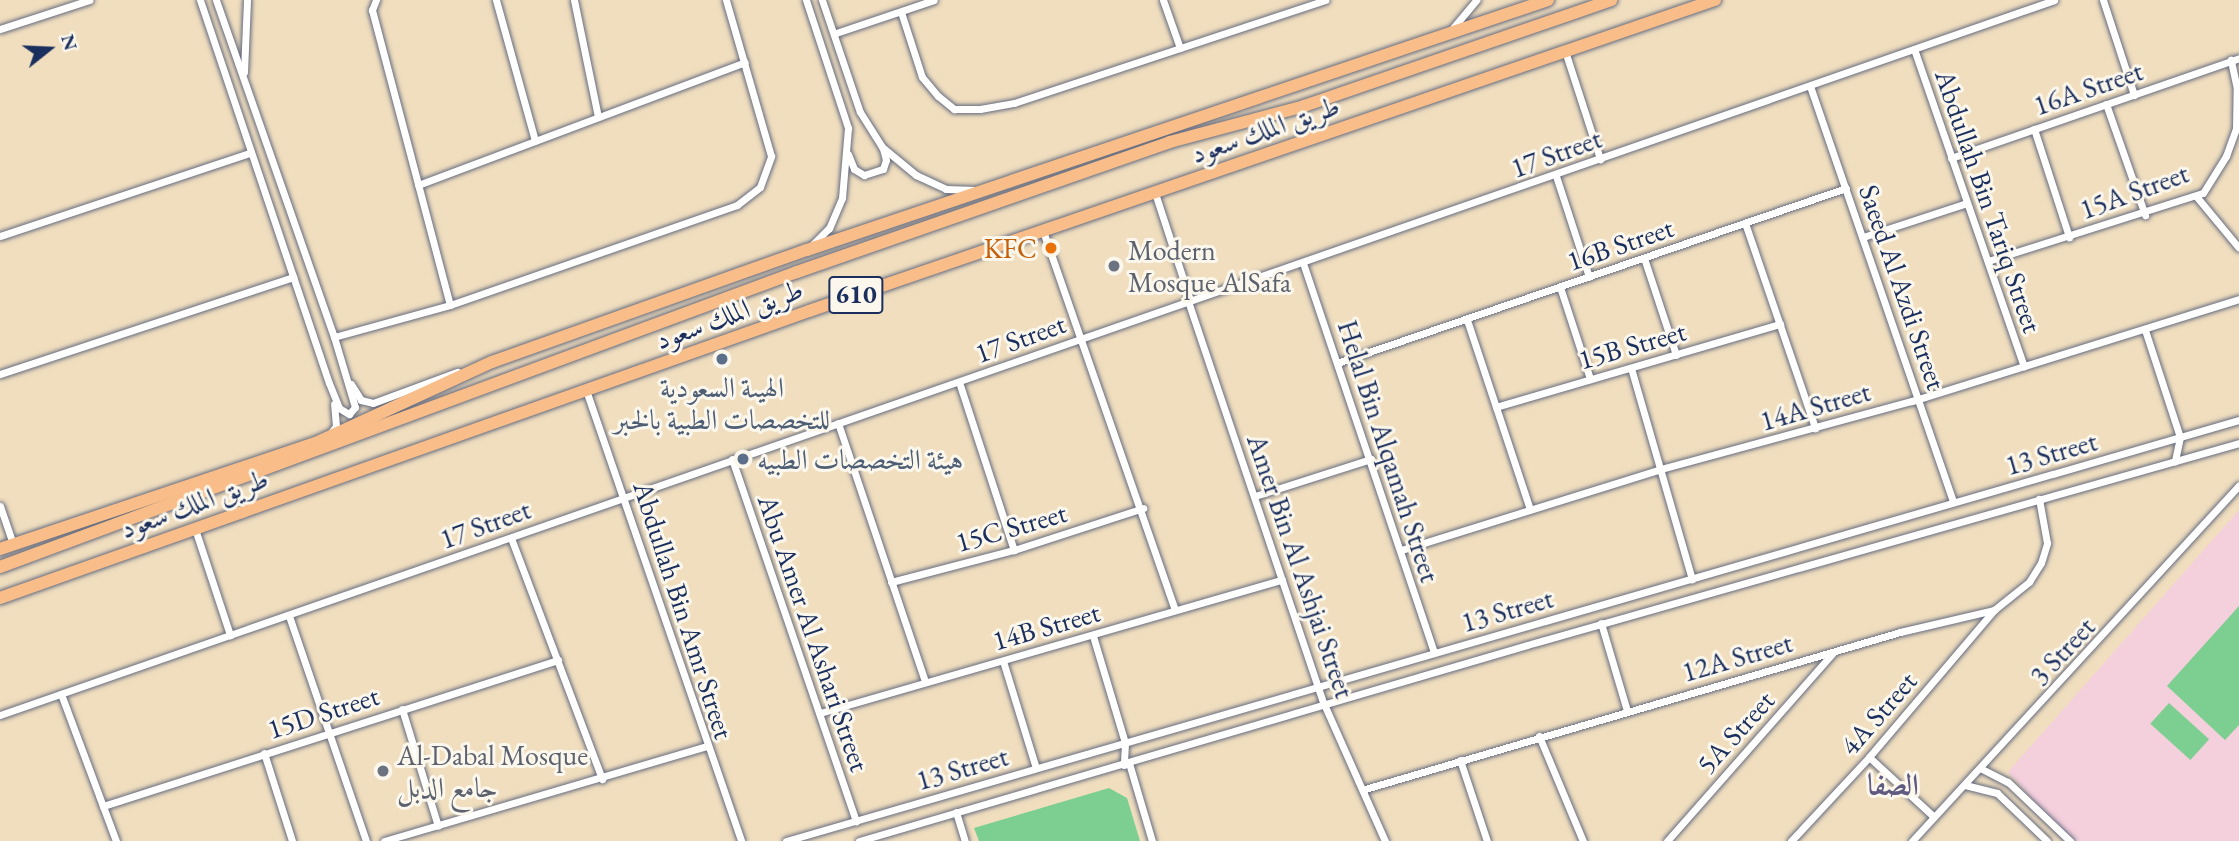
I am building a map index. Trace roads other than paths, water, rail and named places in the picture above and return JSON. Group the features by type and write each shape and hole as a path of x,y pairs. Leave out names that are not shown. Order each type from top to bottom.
{"main road":[{"path":"0,549 320,441 492,362 976,190 1548,0"},
{"name":"طريق الملك سعود","path":"0,568 797,272 1170,142 1304,106 1611,0"},
{"name":"طريق الملك سعود","path":"0,598 1155,192 1715,0"},
{"path":"35,554 235,475 241,468"}],"street":[{"path":"0,29 89,0"},
{"path":"200,0 329,383 339,408 349,414 355,407 334,337 216,0"},
{"path":"244,80 247,0"},
{"path":"376,0 372,10 450,305"},
{"path":"496,0 535,141"},
{"path":"575,0 598,117"},
{"path":"334,337 450,305 737,205 760,187 771,156 726,0"},
{"path":"806,0 848,128 848,153 842,198 829,228 807,250"},
{"path":"822,0 836,33 860,112 882,147 886,160 876,173 864,175 854,169 848,153"},
{"path":"836,33 934,0"},
{"path":"1163,0 1180,48"},
{"path":"901,12 922,76 954,109 1014,103 1325,0"},
{"path":"1446,36 1476,0"},
{"name":"17 Street","path":"0,715 289,616 625,496 1556,176 2054,0"},
{"path":"2103,0 2134,95"},
{"name":"Abdullah Bin Tariq Street","path":"1914,50 2024,367"},
{"path":"1565,51 1600,159"},
{"name":"16A Street","path":"1951,158 2235,59"},
{"name":"15A Street","path":"1987,261 2145,215 2196,196 2214,178 2236,128 2238,89 2235,59"},
{"path":"418,185 745,62"},
{"name":"Saeed Al Azdi Street","path":"1810,86 1920,399 1953,502"},
{"path":"2106,104 2145,215"},
{"path":"2034,129 2069,237"},
{"path":"882,147 916,175 946,189 976,190"},
{"path":"0,236 250,153"},
{"path":"1556,176 1589,277"},
{"name":"16B Street","path":"1340,362 1846,188"},
{"name":"Amer Bin Al Ashjai Street","path":"1155,192 1324,704 1365,789 1385,841"},
{"path":"2196,196 2239,248"},
{"path":"1864,237 1967,203"},
{"path":"1745,223 1815,428"},
{"path":"1044,231 1078,340 1143,508 1175,609"},
{"path":"1644,258 1676,355"},
{"name":"Helal Bin Alqamah Street","path":"1303,263 1340,362 1434,652"},
{"path":"0,374 293,277"},
{"path":"1560,287 1590,379"},
{"name":"14A Street","path":"1401,550 1661,469 1920,399 2239,299"},
{"path":"1466,320 1531,509"},
{"name":"15B Street","path":"1496,407 1780,324"},
{"path":"2145,330 2180,437 2175,461"},
{"path":"346,375 361,400 373,403 492,362"},
{"path":"1632,368 1692,579"},
{"path":"959,382 1014,550"},
{"path":"320,441 335,426 329,383"},
{"name":"Abdullah Bin Amr Street","path":"587,393 625,496 741,841"},
{"name":"13 Street","path":"786,841 2239,420"},
{"path":"838,423 925,682"},
{"name":"13 Street","path":"859,841 1601,623 2239,443"},
{"name":"Abu Amer Al Ashari Street","path":"732,459 856,821"},
{"path":"1255,496 1371,459"},
{"name":"3 Street","path":"1912,841 2239,486"},
{"name":"12A Street","path":"1365,789 1835,651 1994,610 2029,582 2041,563 2047,543 2039,499"},
{"path":"0,506 13,544"},
{"name":"15C Street","path":"891,582 1014,550 1143,508"},
{"path":"195,529 230,635"},
{"path":"511,538 602,779"},
{"name":"14B Street","path":"820,713 1282,580"},
{"name":"4A Street","path":"1791,841 1869,757 1994,610"},
{"path":"289,616 366,841"},
{"path":"1601,623 1627,711"},
{"path":"1093,636 1125,743 1126,764 1152,841"},
{"name":"5A Street","path":"1667,841 1835,651"},
{"name":"15D Street","path":"103,806 558,660"},
{"path":"1003,661 1036,768"},
{"path":"61,694 116,841"},
{"path":"402,709 438,826"},
{"path":"1539,736 1583,841"},
{"path":"384,841 707,746"},
{"path":"264,753 292,841"},
{"path":"1869,757 1934,817"},
{"path":"1460,760 1487,841"},
{"path":"1980,768 2008,782 2070,841"},
{"path":"1997,793 2008,782"},
{"path":"1965,785 1997,793 2047,841"},
{"path":"956,812 965,841"},
{"path":"2057,841 2063,834"}],"place":[{"name":"KFC","path":"1051,248"},
{"name":"Modern Mosque AlSafa","path":"1114,266"},
{"name":"الهيىة السعودية للتخصصات الطبية بالخبر","path":"722,359"},
{"name":"هيئة التخصصات الطبيه","path":"743,459"},
{"name":"Al-Dabal Mosque جامع الدبل","path":"383,771"}],"district":[{"name":"الصفا","path":"1893,785"}]}
